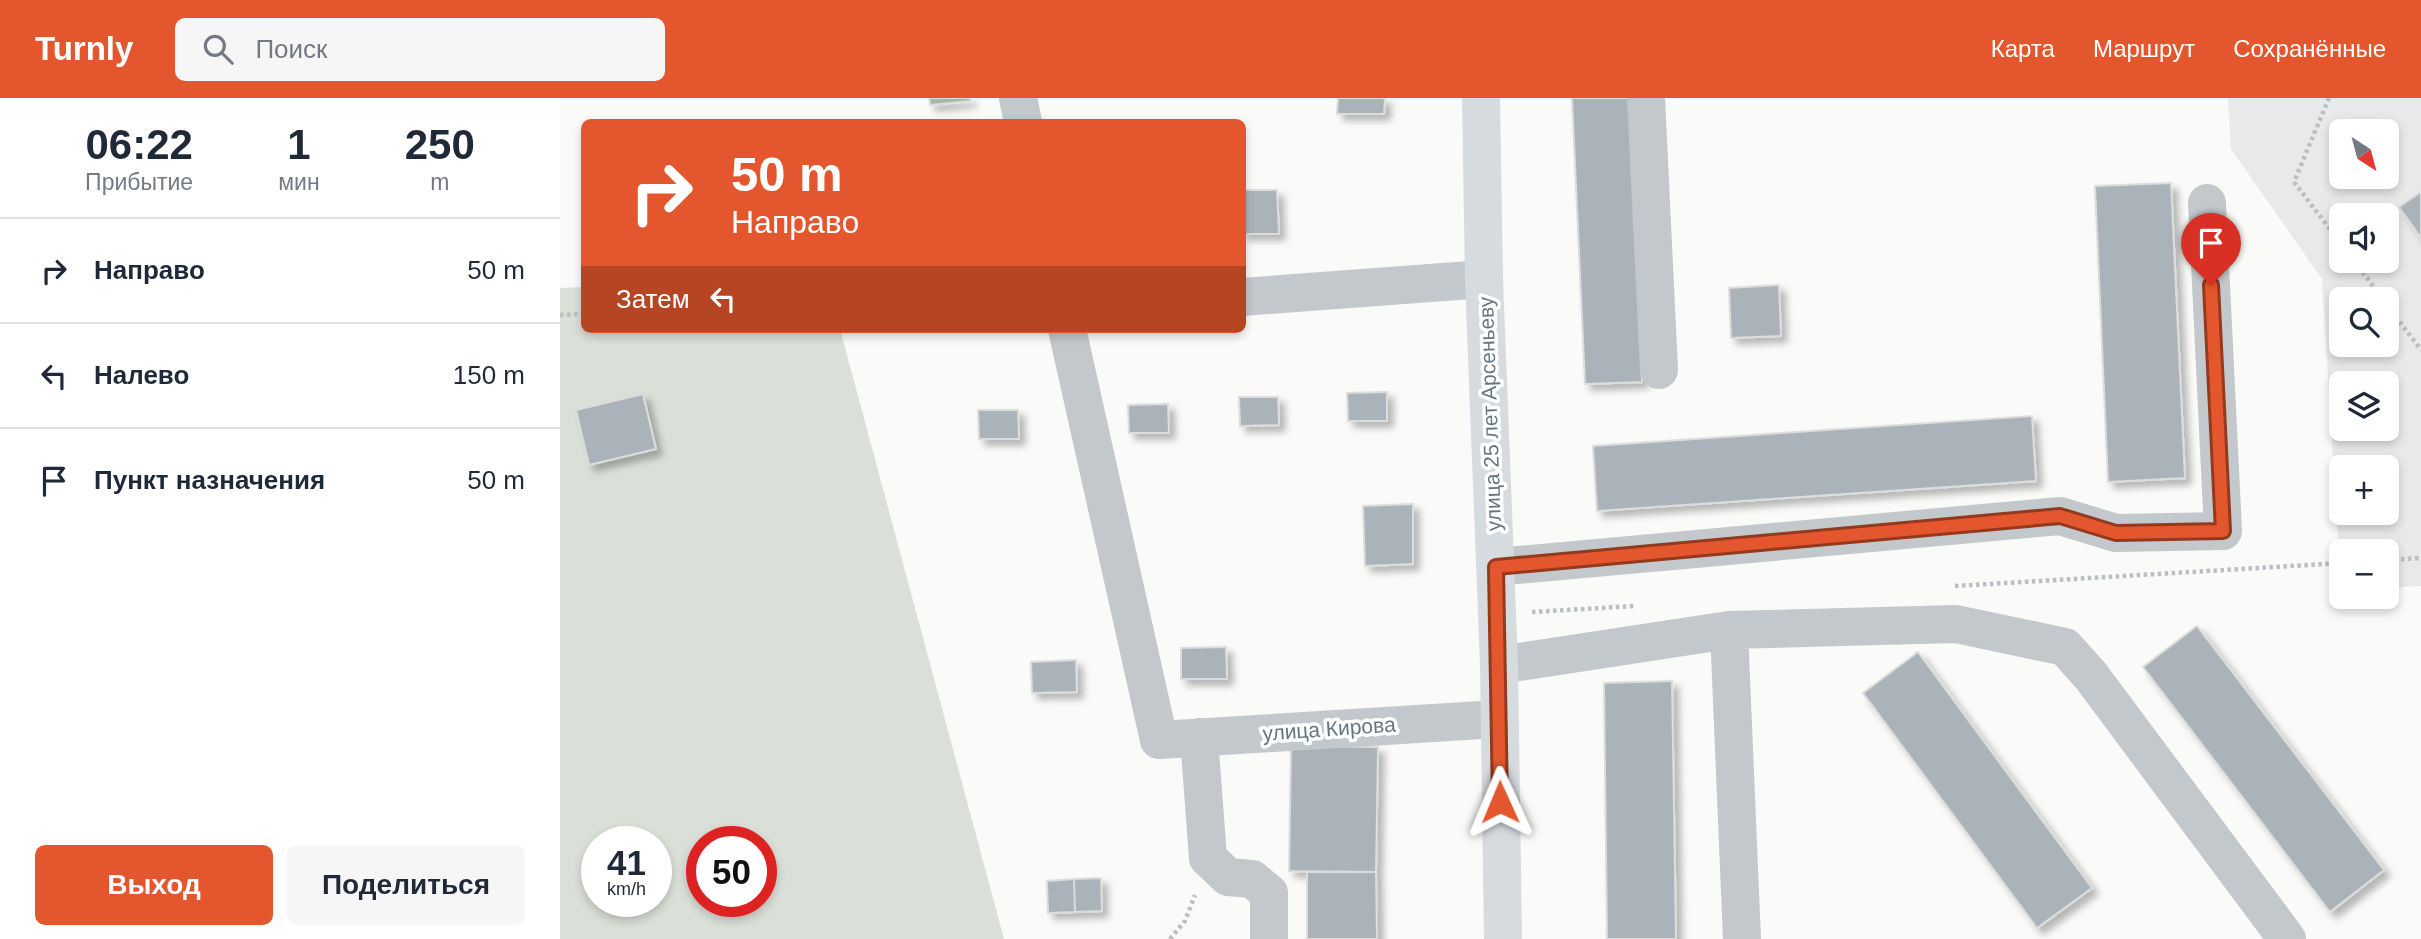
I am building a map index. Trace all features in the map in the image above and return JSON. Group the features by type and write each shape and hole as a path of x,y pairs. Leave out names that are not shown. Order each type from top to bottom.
{"main road":[{"name":"улица 25 лет Арсеньеву","path":"1481,98 1484,279 1499,665 1503,939"},
{"path":"1484,279 1498,719"}],"street":[{"path":"1018,98 1022,119"},
{"path":"1646,98 1659,370"},
{"path":"1496,567 2060,516 2116,533 2223,531 2207,204"},
{"path":"1246,297 1484,279"},
{"name":"улица Кирова","path":"1068,333 1159,740 1498,719"},
{"path":"1499,665 1729,630 1956,624 2065,647 2091,676 2287,939"},
{"path":"1729,630 1742,939"},
{"path":"1199,737 1208,858 1228,877 1252,879 1269,892 1269,939"}],"path":[{"path":"2329,98 2294,182 2329,228"},
{"path":"2363,273 2374,287"},
{"path":"560,315 581,314"},
{"path":"2399,321 2421,350"},
{"path":"2399,559 2421,558"},
{"path":"1170,939 1185,921 1208,858"}],"shaded area":[{"path":"2228,98 2421,98 2421,586 2399,587 2399,539 2338,539 2337,525 2399,525 2399,455 2333,455 2332,441 2399,441 2399,371 2329,371 2329,393 2322,279 2231,149"},
{"path":"581,287 581,333 841,333 1004,939 560,939 560,288"}],"building":[{"path":"929,98 970,98 970,101 930,105"},
{"path":"1338,98 1385,98 1384,114 1337,114"},
{"path":"1572,98 1631,98 1642,382 1585,384"},
{"path":"2171,183 2185,478 2108,482 2095,186"},
{"path":"1246,190 1277,190 1279,234 1246,234"},
{"path":"2421,192 2421,238 2399,207"},
{"path":"1779,285 1781,336 1731,338 1729,288"},
{"path":"1387,392 1387,421 1348,421 1347,393"},
{"path":"1387,392 1387,421 1348,421 1347,393"},
{"path":"643,394 656,449 589,465 576,410"},
{"path":"1239,397 1278,397 1279,425 1240,426"},
{"path":"1168,404 1169,433 1129,433 1128,405"},
{"path":"978,410 1018,410 1019,439 979,439"},
{"path":"2032,416 2036,481 1597,511 1593,446"},
{"path":"1413,504 1413,564 1365,566 1363,506"},
{"path":"2197,626 2384,870 2330,912 2143,667"},
{"path":"1226,647 1227,679 1181,679 1181,648"},
{"path":"1918,652 2092,888 2037,928 1863,693"},
{"path":"1076,660 1077,692 1032,693 1031,662"},
{"path":"1672,681 1676,939 1607,939 1604,683"},
{"path":"1291,746 1378,747 1376,872 1289,871"},
{"path":"1307,872 1376,872 1377,939 1307,939"},
{"path":"1101,878 1102,911 1075,912 1074,879"},
{"path":"1074,879 1075,912 1048,913 1047,881"}],"route":[{"path":"1500,802 1496,567 2060,516 2116,533 2223,531 2211,285"}]}
